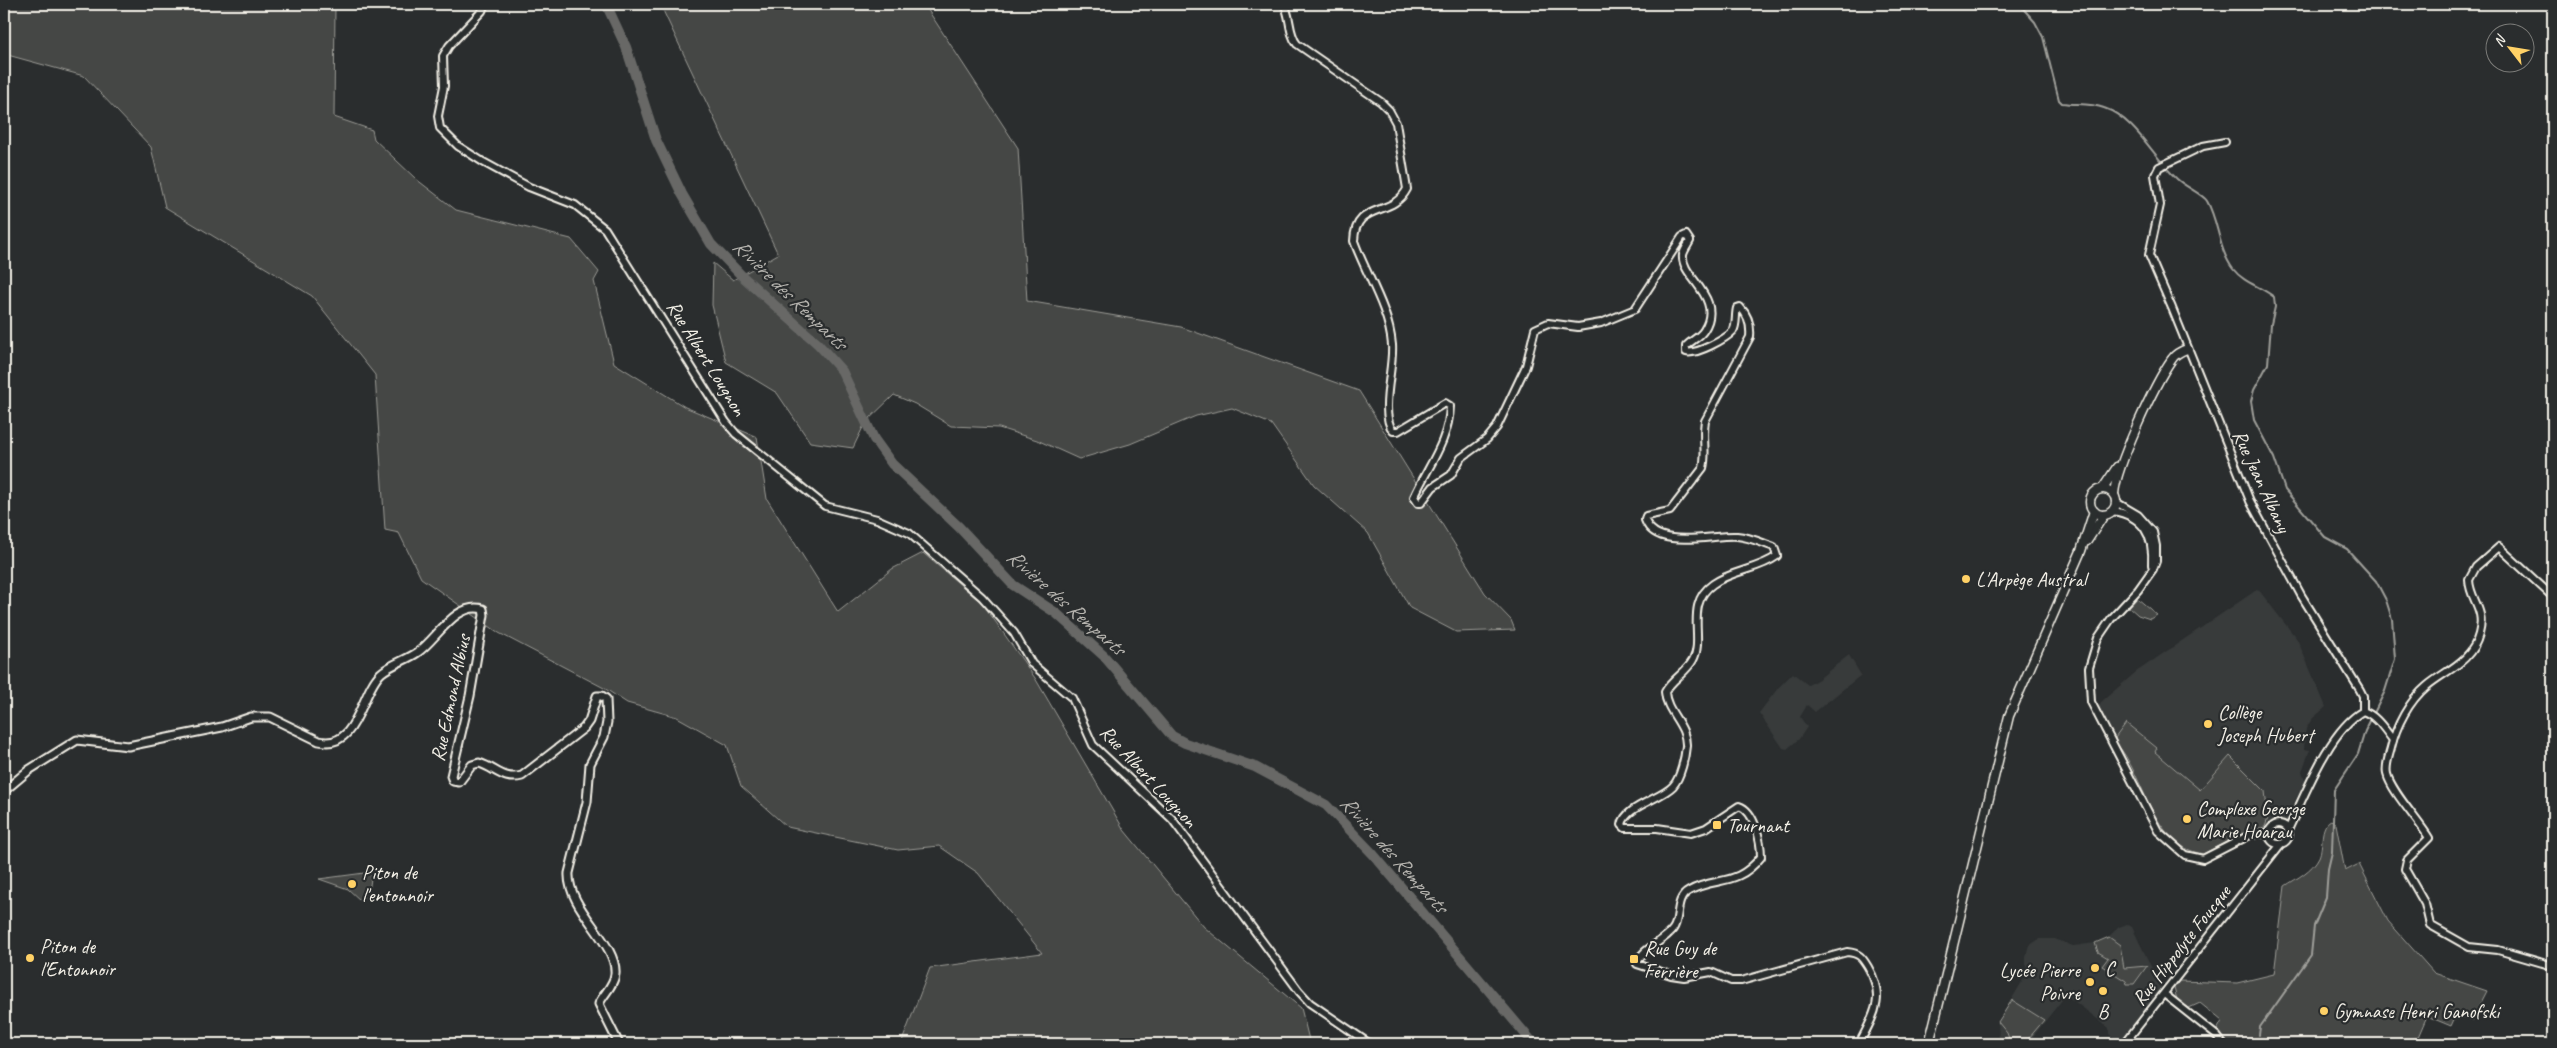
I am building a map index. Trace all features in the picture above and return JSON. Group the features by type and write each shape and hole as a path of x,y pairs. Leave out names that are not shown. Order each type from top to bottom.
{"main road":[{"path":"2081,551 2104,515 2113,511 2116,502 2114,494 2125,455 2155,389 2173,358 2180,351 2188,349"},
{"path":"2104,515 2094,511 2090,504 2091,498 2096,490 2103,488 2125,455"},
{"path":"2103,488 2114,494"},
{"path":"1929,1044 2009,716 2081,551 2094,511"},
{"name":"Rue Edmond Albius","path":"4,792 29,770 77,740 128,746 222,727 251,716 261,716 270,718 319,741 328,743 337,741 352,726 381,673 419,651 445,625 465,611 472,608 483,609 484,615 474,678 451,776 453,780 459,782 472,765 479,763 506,778 512,779 522,776 584,728 589,721 597,696 602,696 606,699 607,722 604,737 590,764 587,802 568,873 568,884 574,898 609,953 615,968 614,979 599,1004 619,1044"}],"street":[{"name":"Rue Albert Lougnon","path":"484,4 482,11 449,46 443,56 444,86 438,116 440,128 458,146 483,162 529,188 575,205 605,229 726,422 736,434 825,506 878,519 909,533 982,597 1014,632 1032,664 1072,698 1093,745 1172,819 1299,991 1310,1003 1370,1044"},
{"path":"1284,4 1290,16 1293,37 1297,44 1381,102 1389,110 1396,123 1407,188 1395,204 1367,213 1354,230 1354,241 1386,315 1390,330 1392,362 1388,409 1390,426 1393,431 1398,431 1445,403 1450,406 1450,417 1437,457 1414,497 1418,503 1421,503 1433,487 1451,475 1462,458 1487,439 1497,427 1526,366 1535,329 1548,323 1578,327 1593,324 1635,309 1682,237 1686,235 1690,241 1683,254 1684,264 1704,293 1709,311 1705,328 1686,346 1686,352 1701,350 1728,335 1733,331 1736,324 1737,308 1744,309 1751,329 1750,337 1705,421 1703,433 1705,460 1703,468 1670,511 1646,516 1645,520 1654,533 1663,537 1696,539 1738,536 1774,547 1777,556 1769,562 1726,576 1706,590 1696,616 1694,660 1674,678 1665,692 1668,705 1682,727 1686,744 1683,763 1675,783 1663,793 1626,814 1622,824 1625,828 1657,828 1691,833 1706,828 1739,806 1747,811 1751,818 1761,857 1736,878 1688,891 1680,901 1674,928 1644,953 1637,964 1671,975 1684,977 1711,972 1731,981 1741,981 1847,952 1854,953 1862,958 1878,990 1873,1014 1859,1044"},
{"name":"Rue Jean Albany","path":"2225,142 2203,146 2159,167 2155,175 2160,205 2158,222 2149,255 2250,501 2301,596 2360,690 2363,696 2365,712"},
{"path":"2116,502 2138,515 2153,532 2156,546 2156,561 2147,578 2101,633 2089,668 2091,702 2158,831 2185,855 2203,859 2250,835 2256,834 2281,844 2288,838 2288,830 2297,810 2335,739 2354,717 2365,712 2374,717 2393,740"},
{"path":"2113,511 2127,514 2136,519 2149,534 2152,564 2147,578"},
{"path":"2553,597 2499,547 2476,567 2470,576 2469,584 2480,610 2481,629 2477,642 2466,659 2417,696 2393,740 2387,766 2388,776 2429,838 2407,860 2406,869 2425,904 2430,925 2469,947 2498,950 2553,966"},
{"path":"2270,838 2272,826 2280,824 2297,810"},
{"path":"2280,824 2288,830"},
{"name":"Rue Hippolyte Foucque","path":"2264,865 2270,838"},
{"name":"Rue Hippolyte Foucque","path":"2124,1044 2281,844"},
{"path":"2164,994 2217,1036 2224,1044"}],"shaded area":[{"path":"4,4 335,4 334,117 372,130 374,139 416,179 456,210 571,239 599,272 594,281 614,363 685,407 757,437 767,499 838,612 892,569 923,553 983,604 1035,678 1124,830 1204,927 1301,1008 1310,1044 901,1044 930,968 1042,953 978,873 939,846 898,850 787,827 741,786 727,745 677,717 627,703 604,688 499,633 421,578 399,533 385,530 375,375 312,296 165,207 151,147 84,76 4,54"},
{"path":"660,4 924,4 1018,148 1027,301 1181,327 1359,391 1485,593 1511,620 1515,630 1456,632 1410,608 1368,533 1314,485 1271,424 1232,408 1196,416 1130,444 1079,459 1037,440 999,428 951,426 915,404 894,395 865,423 853,448 810,442 777,393 726,362 712,305 713,263 733,280 778,254"},
{"name":"Collège Joseph Hubert","path":"2258,589 2297,639 2326,707 2312,719 2306,729 2304,749 2310,750 2302,771 2305,781 2289,812 2286,827 2277,824 2272,826 2268,833 2262,829 2246,832 2207,853 2199,854 2188,850 2159,825 2098,707 2101,702 2136,672"},
{"path":"2137,598 2157,615 2150,619 2138,615 2129,607"},
{"path":"1849,655 1861,675 1815,712 1807,705 1800,717 1807,727 1799,739 1787,749 1783,748 1759,713 1778,688 1793,673 1808,685"},
{"path":"2126,723 2157,748 2155,752 2200,790 2230,756 2265,791 2268,818 2265,827 2247,831 2203,854 2186,848 2172,838 2160,824 2135,773 2116,743 2115,738"},
{"path":"2331,820 2336,824 2345,871 2359,864 2388,921 2434,973 2487,991 2472,1020 2456,1015 2451,1026 2427,1016 2415,1044 2227,1044 2216,1032 2222,1021 2200,1003 2189,1008 2177,1000 2174,988 2179,981 2237,983 2274,974 2285,886 2304,874 2316,862 2319,857 2325,827"},
{"name":"Piton de l'entonnoir","path":"372,872 369,892 361,901 348,889 319,879"},
{"name":"Lycée Pierre Poivre","path":"2127,924 2132,927 2163,991 2124,1044 2120,1044 2109,1034 2109,1028 2066,995 2027,1044 1999,1044 1998,1022 2026,975 2026,956 2029,946 2039,939 2055,939 2073,946 2095,943 2107,938 2119,927"},
{"path":"2109,937 2120,945 2124,968 2147,966 2134,984 2127,984 2126,981 2102,966 2108,958 2098,952 2095,943"},
{"path":"2012,1000 2044,1020 2024,1044 2011,1044 2007,1033 1998,1022"}],"waterway":[{"name":"Rivière des Remparts","path":"606,4 626,47 656,140 682,194 711,244 741,275 818,344 842,371 874,439 892,464 959,527 1013,585 1056,613 1104,656 1172,736 1185,743 1255,767 1326,805 1373,854 1534,1044"},
{"path":"2019,4 2035,22 2043,37 2059,100 2062,103 2099,106 2115,113 2135,129 2177,179 2207,201 2224,253 2237,274 2274,297 2275,307 2271,324 2268,364 2254,390 2251,401 2254,420 2274,458 2285,490 2325,537 2347,549 2376,581 2386,600 2392,619 2395,659 2385,691 2365,731 2358,754 2334,790 2332,852 2328,869 2326,897 2314,926 2311,955 2260,1027 2259,1035"}],"place":[{"name":"L'Arpège Austral","path":"1966,579"},
{"name":"Collège Joseph Hubert","path":"2208,724"},
{"name":"Complexe George Marie Hoarau","path":"2187,819"},
{"name":"Tournant","path":"1717,825"},
{"name":"Piton de l'entonnoir","path":"352,884"},
{"name":"Piton de l'Entonnoir","path":"30,958"},
{"name":"Rue Guy de Ferrière","path":"1634,959"},
{"name":"C","path":"2095,968"},
{"name":"Lycée Pierre Poivre","path":"2090,982"},
{"name":"B","path":"2103,991"},
{"name":"Gymnase Henri Ganofski","path":"2324,1011"}]}
